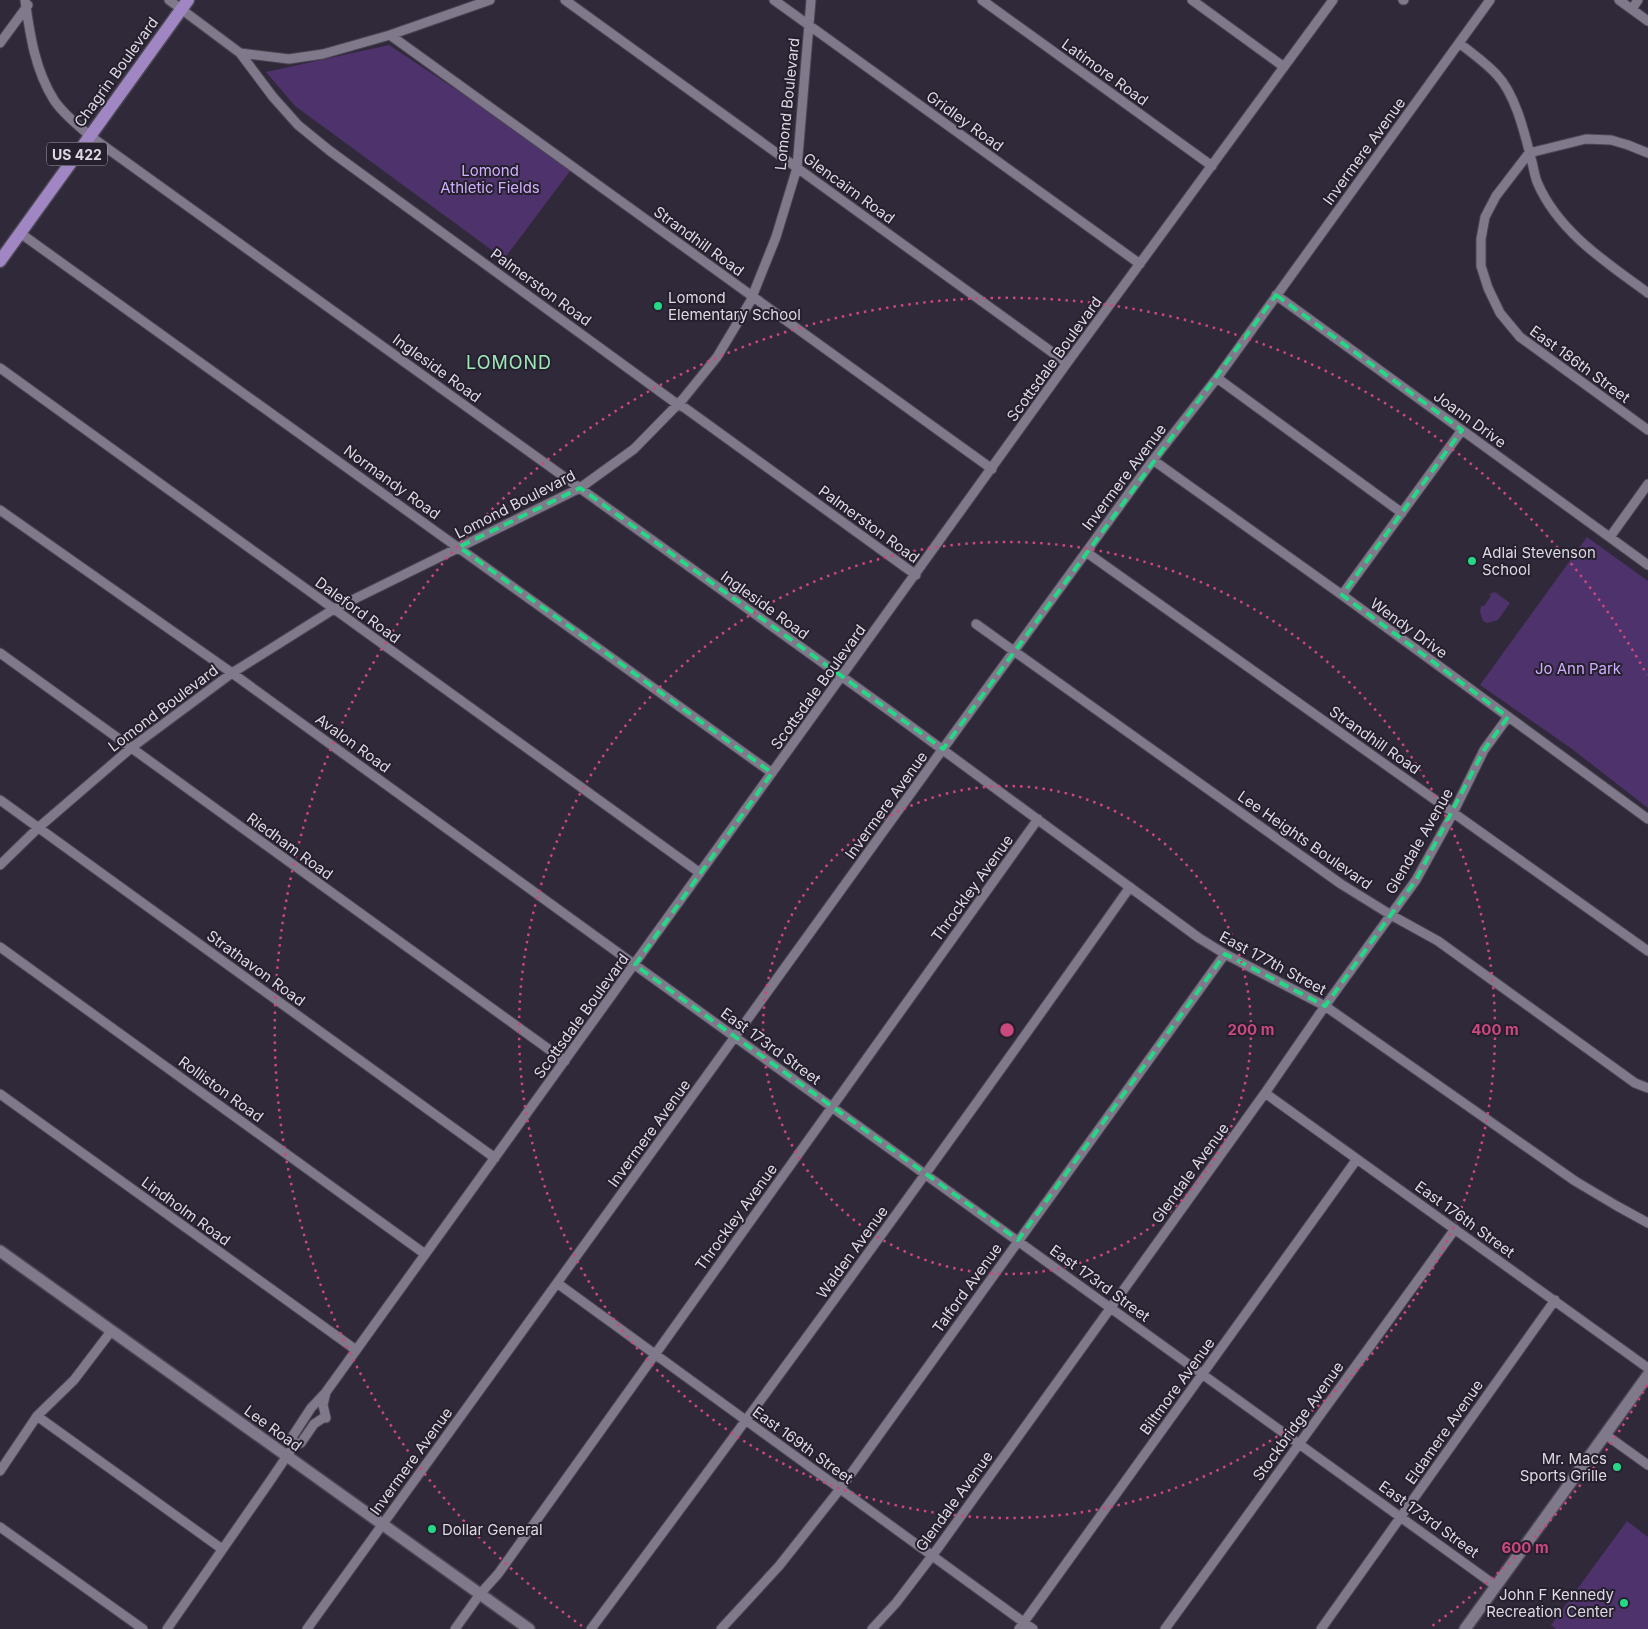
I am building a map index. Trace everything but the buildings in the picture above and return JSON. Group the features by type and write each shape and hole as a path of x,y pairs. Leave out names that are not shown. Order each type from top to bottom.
{"main road":[{"name":"Chagrin Boulevard","path":"0,261 185,4"},
{"name":"Lee Road","path":"0,1250 529,1629"},
{"path":"1464,1629 1648,1375"}],"street":[{"name":"Palmerston Road","path":"169,0 185,4 240,53 273,97 298,125 338,156 677,404 916,575"},
{"path":"240,53 290,59 323,54 390,35 490,0"},
{"name":"Glencairn Road","path":"565,0 1067,363"},
{"name":"Gridley Road","path":"774,0 1140,264"},
{"name":"Lomond Boulevard","path":"0,865 38,828 131,748 232,673 334,608 580,488 634,449 677,404 717,357 750,302 776,237 796,168 810,0"},
{"name":"Latimore Road","path":"982,0 1212,166"},
{"path":"1192,0 1284,67"},
{"name":"Scottsdale Boulevard","path":"295,1444 292,1437 311,1408 326,1392 1067,363 1333,0"},
{"name":"Invermere Avenue","path":"308,1629 943,749 1153,460 1217,378 1490,0"},
{"path":"1619,0 1648,21"},
{"path":"1632,9 1638,0"},
{"path":"0,43 28,2"},
{"name":"Ingleside Road","path":"28,2 36,61 46,86 55,102 71,120 90,136 894,714"},
{"name":"Strandhill Road","path":"390,35 992,469"},
{"path":"1460,42 1498,75 1510,95 1538,184 1553,210 1597,256 1648,292"},
{"path":"1529,153 1586,139 1610,140 1648,153"},
{"name":"East 186th Street","path":"1529,153 1496,196 1485,217 1481,239 1481,266 1488,288 1500,313 1520,337 1648,430"},
{"name":"Normandy Road","path":"20,232 772,773"},
{"name":"Joann Drive","path":"1276,295 1648,565"},
{"name":"Daleford Road","path":"0,368 700,873"},
{"path":"1217,378 1402,513"},
{"path":"1342,595 1462,430"},
{"name":"Wendy Drive","path":"1153,460 1342,595 1648,819"},
{"path":"1610,537 1648,484"},
{"name":"Avalon Road","path":"0,510 232,673 687,1003"},
{"name":"Strandhill Road","path":"1086,552 1648,952"},
{"name":"Lee Heights Boulevard","path":"976,624 1341,884 1438,941 1634,1083 1648,1088"},
{"name":"Riedham Road","path":"0,653 564,1061"},
{"name":"East 177th Street","path":"894,714 1199,938 1225,954 1325,1006 1575,1181 1648,1222"},
{"name":"Glendale Avenue","path":"872,1629 896,1603 932,1556 1416,880 1454,813 1484,750 1508,717"},
{"name":"Strathavon Road","path":"0,800 495,1158"},
{"name":"Throckley Avenue","path":"455,1629 480,1594 498,1574 1038,820"},
{"name":"Walden Avenue","path":"591,1629 746,1421 1130,887"},
{"name":"Rolliston Road","path":"0,947 425,1254"},
{"name":"Talford Avenue","path":"721,1629 779,1566 840,1489 1225,954"},
{"name":"East 173rd Street","path":"687,1003 1496,1586"},
{"name":"East 176th Street","path":"1265,1093 1648,1368"},
{"name":"Lindholm Road","path":"0,1094 356,1350"},
{"name":"Biltmore Avenue","path":"1022,1626 1357,1159"},
{"name":"Stockbridge Avenue","path":"1165,1629 1455,1229"},
{"name":"East 169th Street","path":"557,1283 932,1556 1022,1626 1033,1629"},
{"name":"Eldamere Avenue","path":"1320,1629 1555,1300"},
{"path":"0,1471 37,1416 74,1380 112,1330"},
{"name":"Scottsdale Boulevard","path":"167,1629 295,1444 301,1443 314,1424 326,1418 323,1405 326,1392"},
{"path":"37,1416 222,1550"},
{"path":"1606,1435 1648,1465"},
{"path":"0,1527 143,1629"}],"highlighted area":[{"path":"1276,295 1462,430 1342,595 1508,717 1484,750 1416,880 1325,1006 1225,954 1018,1240 635,965 772,773 459,547 580,488 943,749"}],"green space":[{"name":"Lomond Athletic Fields","path":"389,45 573,167 504,259 295,106 266,72"},
{"name":"Jo Ann Park","path":"1587,537 1648,581 1648,808 1572,749 1480,685"},
{"path":"1495,592 1510,603 1498,620 1487,623 1483,621 1480,612 1481,606 1484,606 1491,596 1489,594"},
{"path":"1627,1521 1648,1537 1648,1629 1556,1629 1551,1625"}],"place":[{"name":"Lomond Elementary School","path":"658,306"},
{"name":"Adlai Stevenson School","path":"1472,561"},
{"name":"Mr. Macs Sports Grille","path":"1617,1467"},
{"name":"Dollar General","path":"432,1529"},
{"name":"John F Kennedy Recreation Center","path":"1624,1603"}],"district":[{"name":"LOMOND","path":"509,362"}]}
